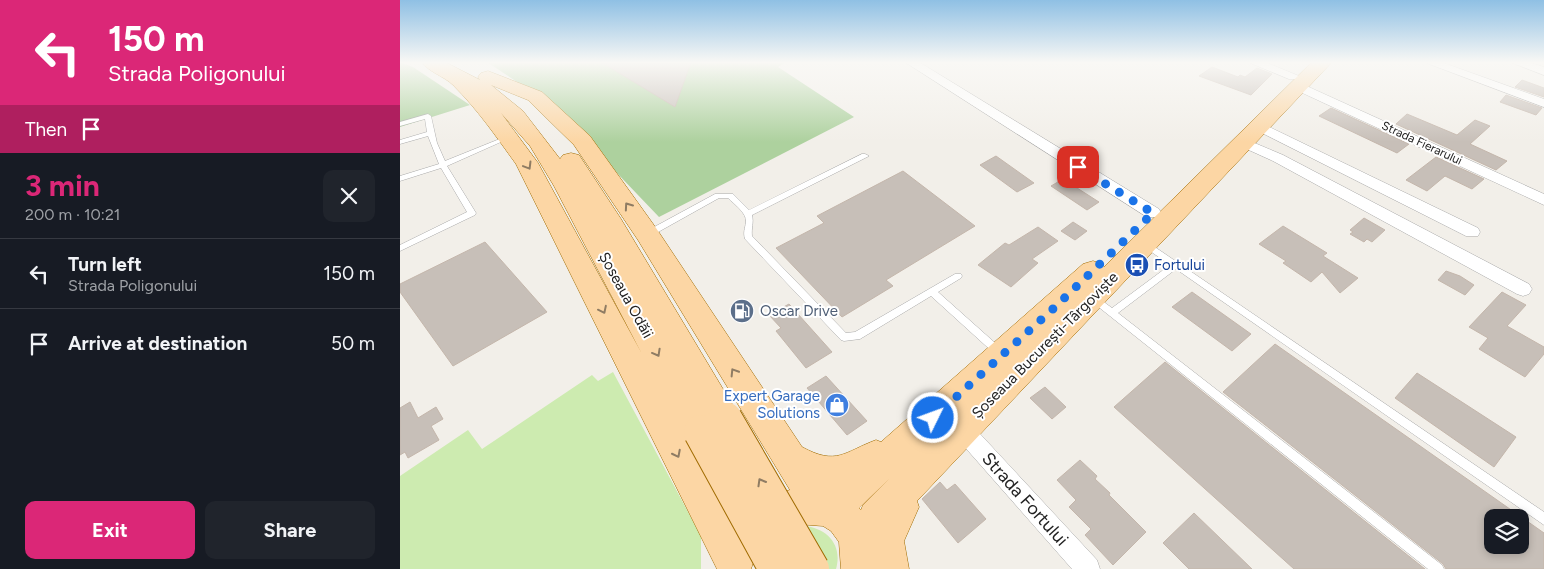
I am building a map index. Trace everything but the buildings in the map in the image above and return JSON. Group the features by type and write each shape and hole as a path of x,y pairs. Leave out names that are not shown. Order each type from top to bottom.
{"main road":[{"path":"470,89 510,137 527,163 569,241 733,566"},
{"name":"Șoseaua Odăii","path":"483,89 516,114 539,143 713,426 812,569"},
{"name":"Șoseaua Odăii","path":"503,89 536,113 559,142 612,225 713,426 776,569"},
{"path":"517,89 535,96 582,141 647,234 789,458 824,507"},
{"name":"Șoseaua București-Târgoviște","path":"946,431 1002,355 1286,89"},
{"name":"Șoseaua București-Târgoviște","path":"824,507 847,495 946,431 1092,297 1253,135 1289,89"},
{"path":"789,458 804,467 828,474 847,472 946,431"},
{"path":"867,564 885,540 898,510 946,431"},
{"path":"733,566 742,545 754,529 769,516 786,508 803,504 824,507 846,519 857,537 867,564"}],"street":[{"path":"954,89 1153,213"},
{"name":"Strada Fierarului","path":"1326,89 1544,200"},
{"path":"1504,89 1544,103"},
{"path":"1253,135 1472,232"},
{"path":"1253,135 1278,158 1523,289"},
{"name":"Strada Fortului","path":"946,431 1088,569"}],"lane":[{"path":"400,124 428,116 430,133 443,165 472,213 400,248"},
{"path":"400,142 430,133"},
{"path":"400,179 443,165 510,137"},
{"path":"748,214 865,156"},
{"path":"647,234 718,196 730,196 748,214 750,221 746,228 748,237 844,337 857,336 958,276"},
{"path":"1145,244 1544,519"},
{"path":"1112,313 1175,266"},
{"path":"932,292 1002,355"},
{"path":"1092,297 1438,569"}],"green space":[{"path":"400,89 445,89 470,105 400,127"},
{"path":"527,89 811,89 854,117 659,217 594,149"},
{"path":"613,372 701,536 701,569 400,569 400,476 468,430 482,449 592,375 598,381"},
{"path":"804,526 820,530 831,539 837,552 836,569 761,569"}],"place":[{"name":"Fortului","path":"1137,265"},
{"name":"Oscar Drive","path":"742,311"},
{"name":"Expert Garage Solutions","path":"837,405"}],"route":[{"path":"933,418 1054,308 1153,213 1078,167"}]}
